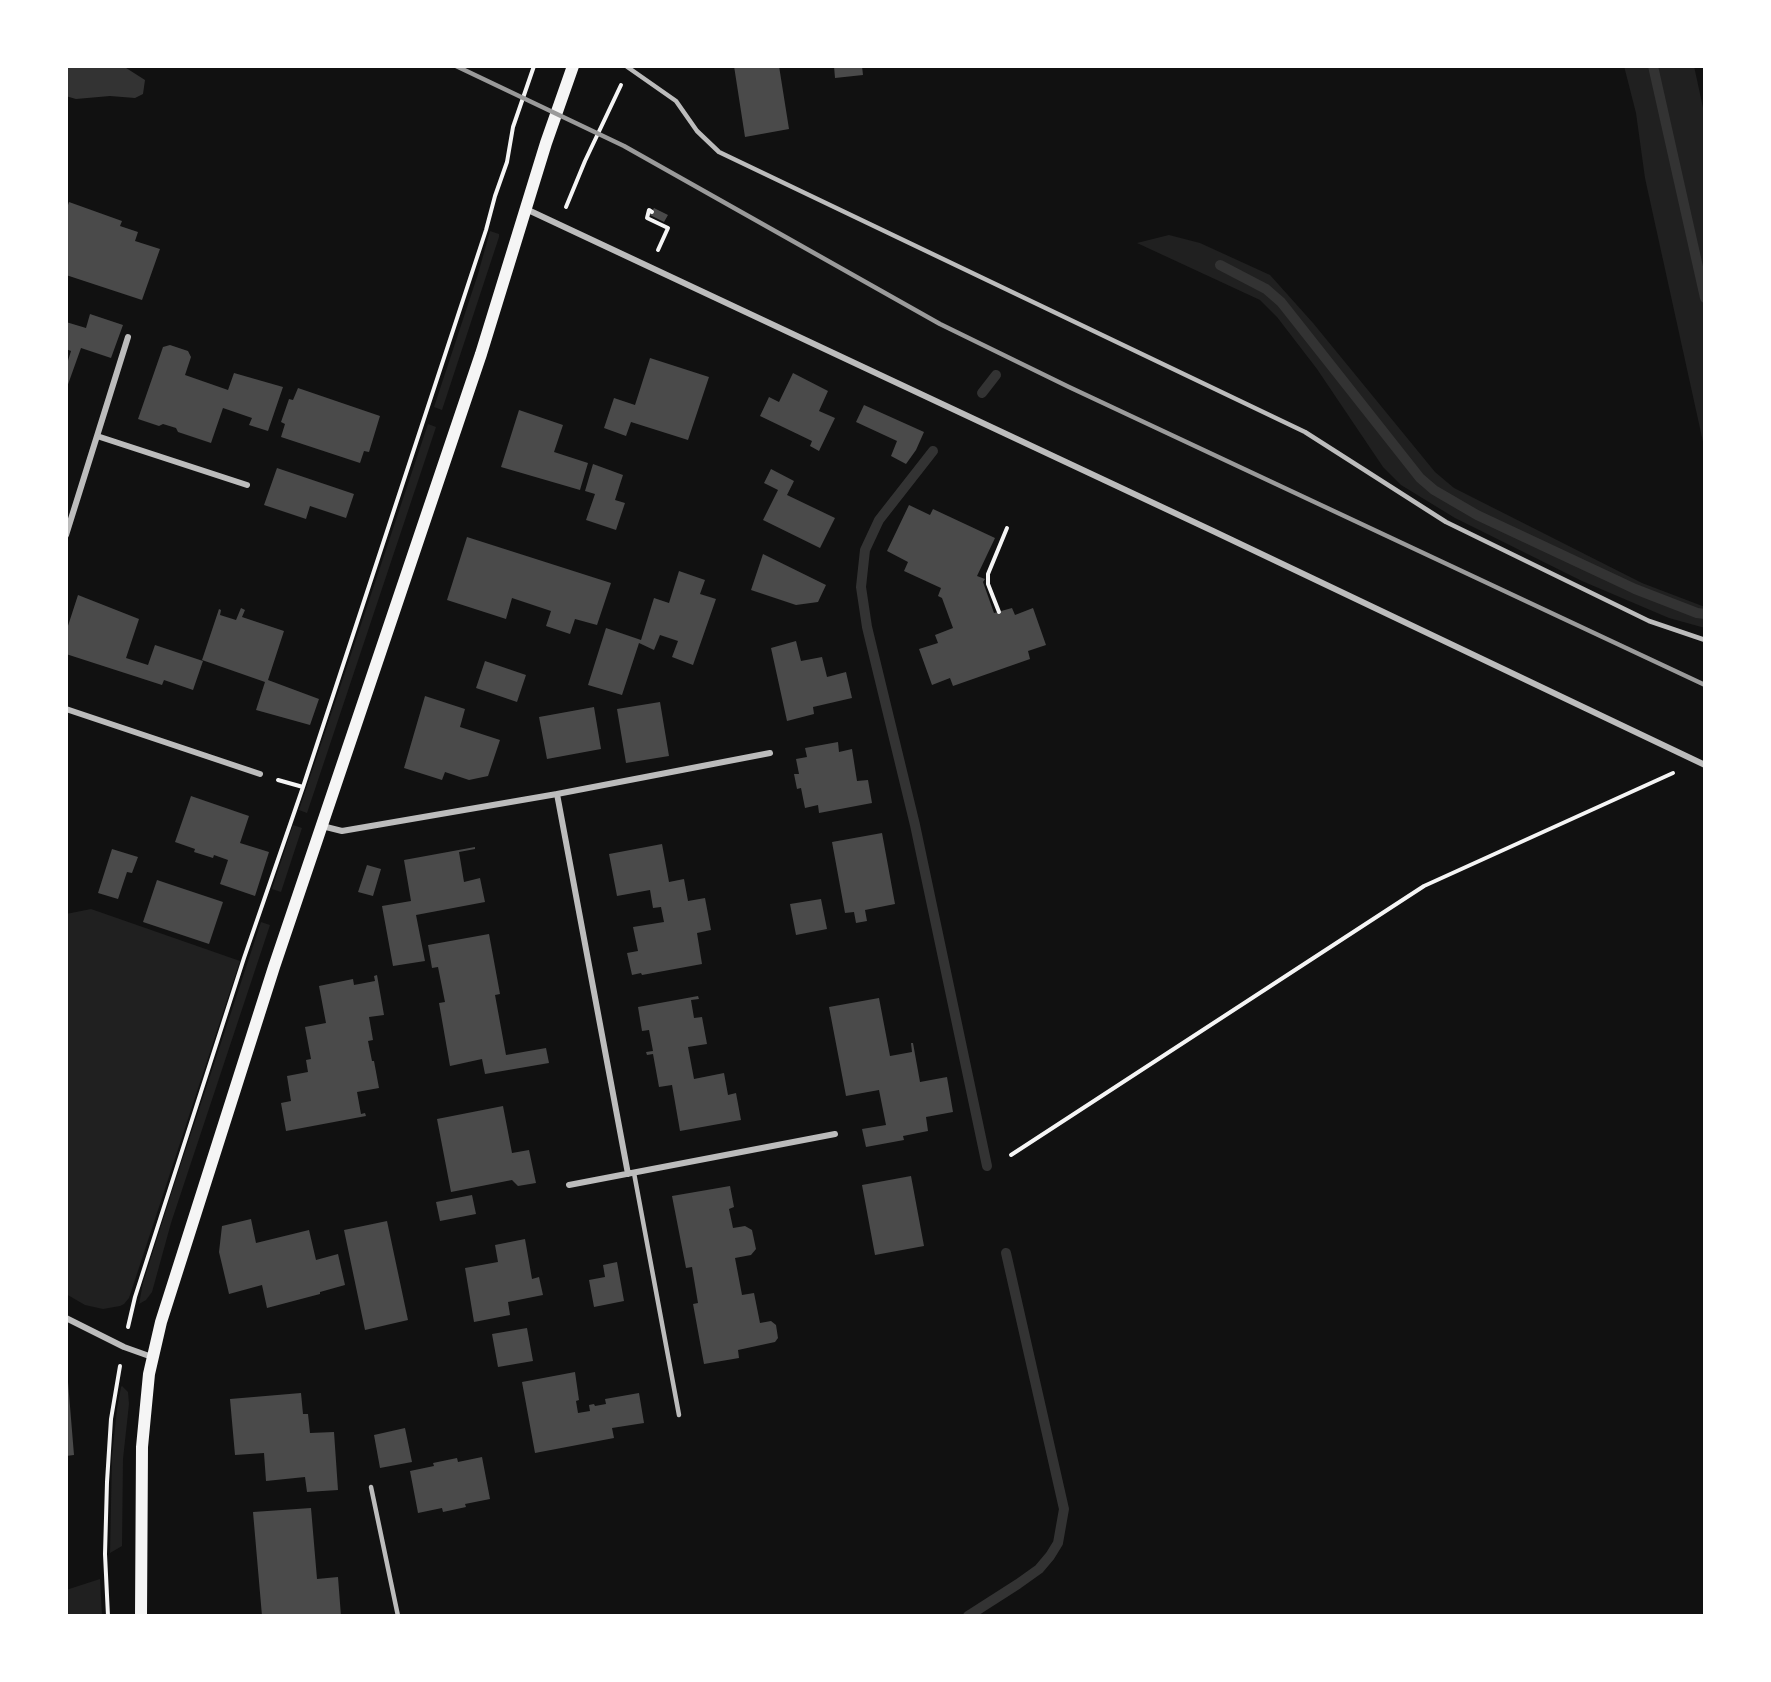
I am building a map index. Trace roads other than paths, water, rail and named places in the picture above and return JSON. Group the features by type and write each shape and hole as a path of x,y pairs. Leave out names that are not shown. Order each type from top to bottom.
{"main road":[{"path":"141,1616 142,1447 145,1399 152,1357 172,1287 322,826 481,354 556,113 573,66"}],"street":[{"path":"526,209 560,223 1705,765"},
{"path":"66,535 128,337"},
{"path":"97,436 247,485"},
{"path":"66,709 260,774"},
{"path":"322,826 342,831 556,794 770,753"},
{"path":"556,794 631,1173"},
{"path":"569,1185 835,1134"},
{"path":"66,1318 124,1347 152,1357"}],"lane":[{"path":"627,67 676,101 697,131 719,152 1305,432 1446,522 1649,621 1705,640"},
{"path":"631,1173 679,1415"},
{"path":"371,1487 398,1616"}],"waterway":[{"path":"1653,66 1705,298"},
{"path":"1220,265 1266,289 1281,302 1420,478 1434,490 1477,515 1635,589 1705,614"},
{"path":"982,393 996,375"},
{"path":"933,451 879,520 865,550 861,587 867,627 915,825 987,1166"},
{"path":"968,1616 1039,1569 1058,1543 1064,1509 1006,1253"}],"railway":[{"path":"456,66 624,146 940,324 1069,387 1705,685"}]}
